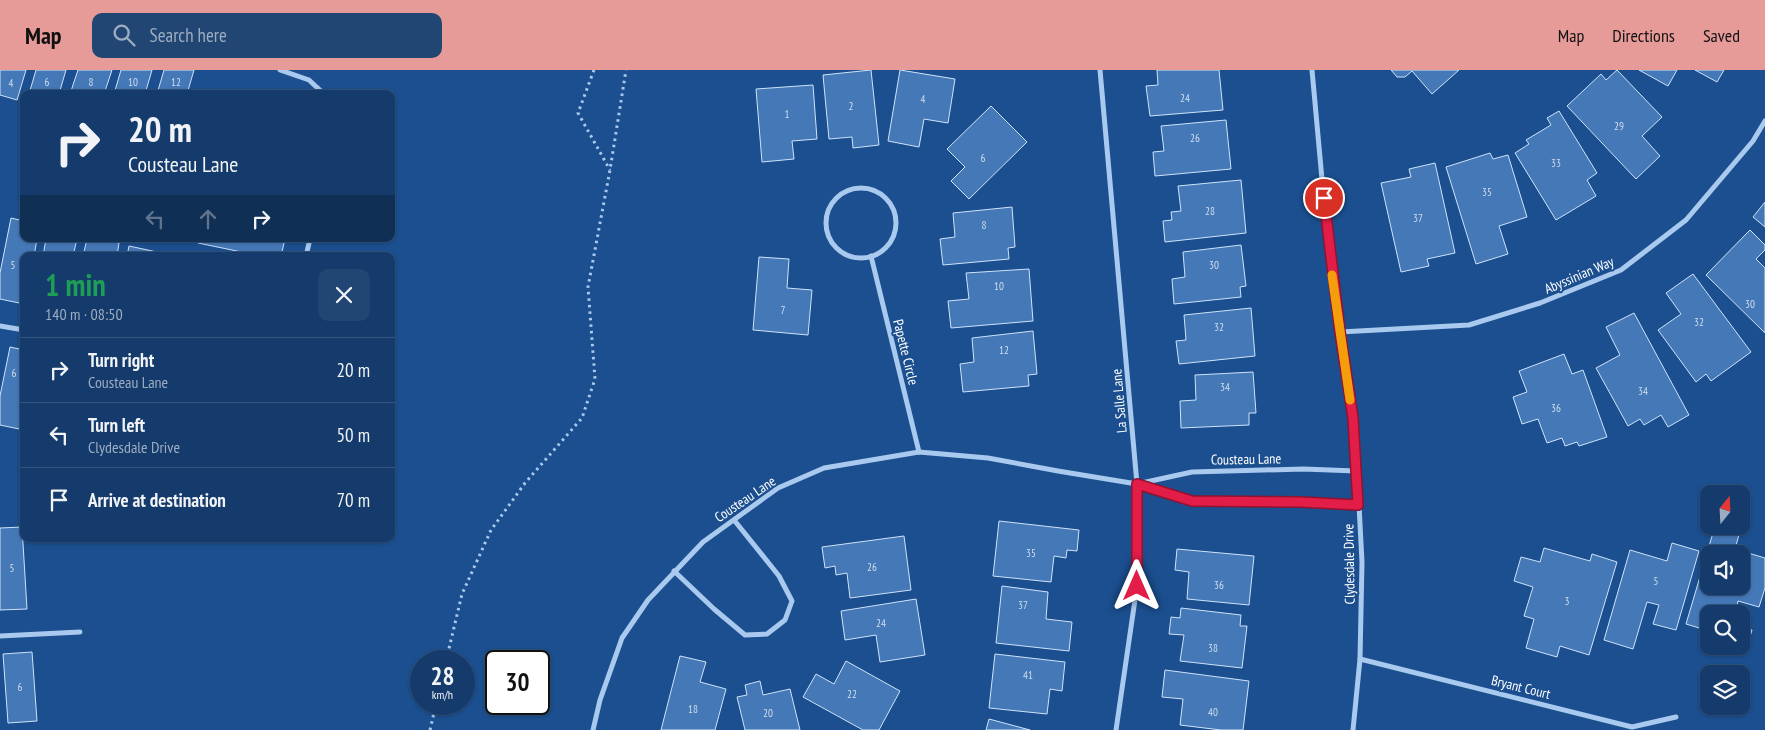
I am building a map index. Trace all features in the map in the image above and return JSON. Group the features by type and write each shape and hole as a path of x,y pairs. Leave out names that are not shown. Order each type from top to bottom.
{"street":[{"path":"280,70 309,80 322,90"},
{"name":"La Salle Lane","path":"1100,70 1137,484 1137,586 1116,730"},
{"name":"Clydesdale Drive","path":"1312,70 1327,234 1353,418 1362,562 1360,659 1353,730"},
{"name":"Abyssinian Way","path":"1340,332 1469,325 1540,303 1621,270 1686,220 1753,142 1765,121"},
{"path":"853,189 865,189 876,192 886,199 893,209 896,220 895,232 890,243 882,251 871,256 860,258 849,256 839,251 827,232 826,221 828,211 834,201 842,193 853,189"},
{"name":"Papette Circle","path":"871,256 919,452"},
{"path":"0,326 20,329"},
{"name":"Cousteau Lane","path":"593,730 600,700 622,638 648,600 703,542 778,488 824,468 919,452 988,458 1137,484 1192,501 1301,502 1358,505"},
{"name":"Cousteau Lane","path":"1137,484 1192,472 1303,469 1356,471"},
{"path":"674,571 745,635 767,634 785,620 792,601 779,576 734,520"},
{"path":"0,636 80,632"},
{"name":"Bryant Court","path":"1360,659 1632,727 1676,717"}],"path":[{"path":"594,70 578,113 610,170"},
{"path":"449,650 462,594 491,530 525,483 582,418 595,379 588,287 626,70"},
{"path":"430,730 433,715"}],"building":[{"path":"0,70 26,70 17,100 0,95"},
{"path":"36,70 66,70 60,90 30,90"},
{"path":"78,70 112,70 105,90 71,90"},
{"path":"121,70 152,70 146,90 115,90"},
{"path":"164,70 194,70 188,90 158,90"},
{"path":"871,70 879,145 853,148 852,137 829,139 823,75"},
{"path":"900,70 955,79 948,123 924,119 919,147 888,141"},
{"path":"1157,70 1219,70 1223,110 1150,116 1146,86 1158,85"},
{"path":"1391,70 1459,70 1432,94 1412,71 1405,77 1397,77"},
{"path":"1617,70 1662,117 1642,136 1660,156 1636,179 1567,106 1601,74 1606,80"},
{"path":"1639,70 1677,70 1668,86"},
{"path":"1695,70 1724,70 1717,82"},
{"path":"813,85 817,139 792,141 794,159 762,162 756,89"},
{"path":"991,106 1027,142 969,199 951,181 965,167 947,149"},
{"path":"1559,111 1597,173 1587,180 1596,196 1556,220 1515,153 1529,144 1526,140 1551,125 1547,118"},
{"path":"1226,120 1231,169 1155,176 1153,152 1164,151 1161,126"},
{"path":"1490,153 1493,159 1508,155 1527,217 1499,226 1508,254 1476,264 1446,167"},
{"path":"1435,163 1455,253 1427,259 1429,266 1401,272 1381,183 1411,177 1409,169"},
{"path":"1241,180 1246,233 1165,242 1163,221 1172,220 1171,212 1181,211 1178,186"},
{"path":"1765,202 1765,227 1753,217"},
{"path":"1012,207 1015,247 1008,248 1009,259 943,265 940,239 955,237 953,213"},
{"path":"11,218 20,220 20,242 36,242 35,252 20,252 20,303 0,299 0,273"},
{"path":"1750,230 1765,245 1765,250 1756,259 1765,268 1765,333 1706,275"},
{"path":"45,242 76,242 74,252 44,252"},
{"path":"86,242 119,243 118,252 84,252"},
{"path":"284,242 282,252 242,252 198,243"},
{"path":"1241,245 1246,286 1240,287 1241,297 1174,304 1172,279 1185,277 1183,252"},
{"path":"129,246 157,252 128,252"},
{"path":"759,257 789,259 787,288 812,290 808,335 753,330"},
{"path":"1029,269 1033,321 951,328 948,301 969,299 966,273"},
{"path":"1693,274 1751,352 1711,381 1706,374 1696,382 1658,330 1681,314 1666,293"},
{"path":"1251,308 1255,356 1179,364 1176,341 1186,340 1184,315"},
{"path":"1634,313 1689,415 1668,427 1661,415 1644,425 1640,419 1628,426 1596,368 1620,355 1606,327"},
{"path":"1033,331 1037,374 1028,375 1029,386 963,392 960,364 974,362 972,338"},
{"path":"10,347 20,349 20,429 0,425 0,396"},
{"path":"1564,354 1572,374 1583,370 1607,437 1579,446 1577,442 1565,446 1562,438 1547,443 1538,419 1522,424 1513,397 1527,392 1519,371"},
{"path":"1253,372 1256,413 1249,413 1249,425 1181,428 1180,401 1196,400 1195,375"},
{"path":"999,521 1079,530 1077,551 1067,550 1066,558 1054,556 1051,582 993,576"},
{"path":"20,527 20,542 23,542 27,609 0,610 0,528"},
{"path":"1712,535 1739,535 1736,545 1709,545"},
{"path":"904,536 911,590 850,598 847,573 836,575 835,566 825,568 822,547"},
{"path":"1672,543 1699,551 1676,630 1653,624 1659,605 1647,602 1633,649 1604,640 1630,550 1667,561"},
{"path":"1544,548 1590,561 1592,554 1617,562 1589,655 1560,646 1557,657 1526,648 1534,619 1524,616 1533,587 1514,581 1521,557 1540,562"},
{"path":"1177,549 1254,556 1249,605 1187,599 1189,572 1175,570"},
{"path":"1750,554 1765,558 1765,588 1759,607 1738,601 1737,605 1700,605 1700,628 1686,624 1700,577 1700,595 1750,595"},
{"path":"1002,586 1048,592 1046,619 1072,622 1069,651 996,643"},
{"path":"916,599 925,655 880,662 876,635 845,640 841,611"},
{"path":"1181,608 1241,615 1240,626 1247,626 1242,668 1180,661 1184,635 1169,634 1171,617 1180,618"},
{"path":"32,652 37,721 8,723 3,654"},
{"path":"995,654 1065,662 1062,691 1050,689 1047,714 989,708"},
{"path":"680,656 706,662 700,682 726,689 715,730 661,730"},
{"path":"846,661 900,691 879,730 863,730 803,697 816,674 834,684"},
{"path":"1165,670 1249,681 1243,730 1221,730 1180,725 1183,699 1162,697"},
{"path":"760,681 763,695 790,689 800,730 745,730 737,697 747,695 745,685"},
{"path":"989,719 1030,730 986,730"}],"slow traffic":[{"path":"1332,275 1350,400"}],"route":[{"path":"1137,586 1137,484 1192,501 1301,502 1358,505 1353,418 1327,234 1324,198"}]}
